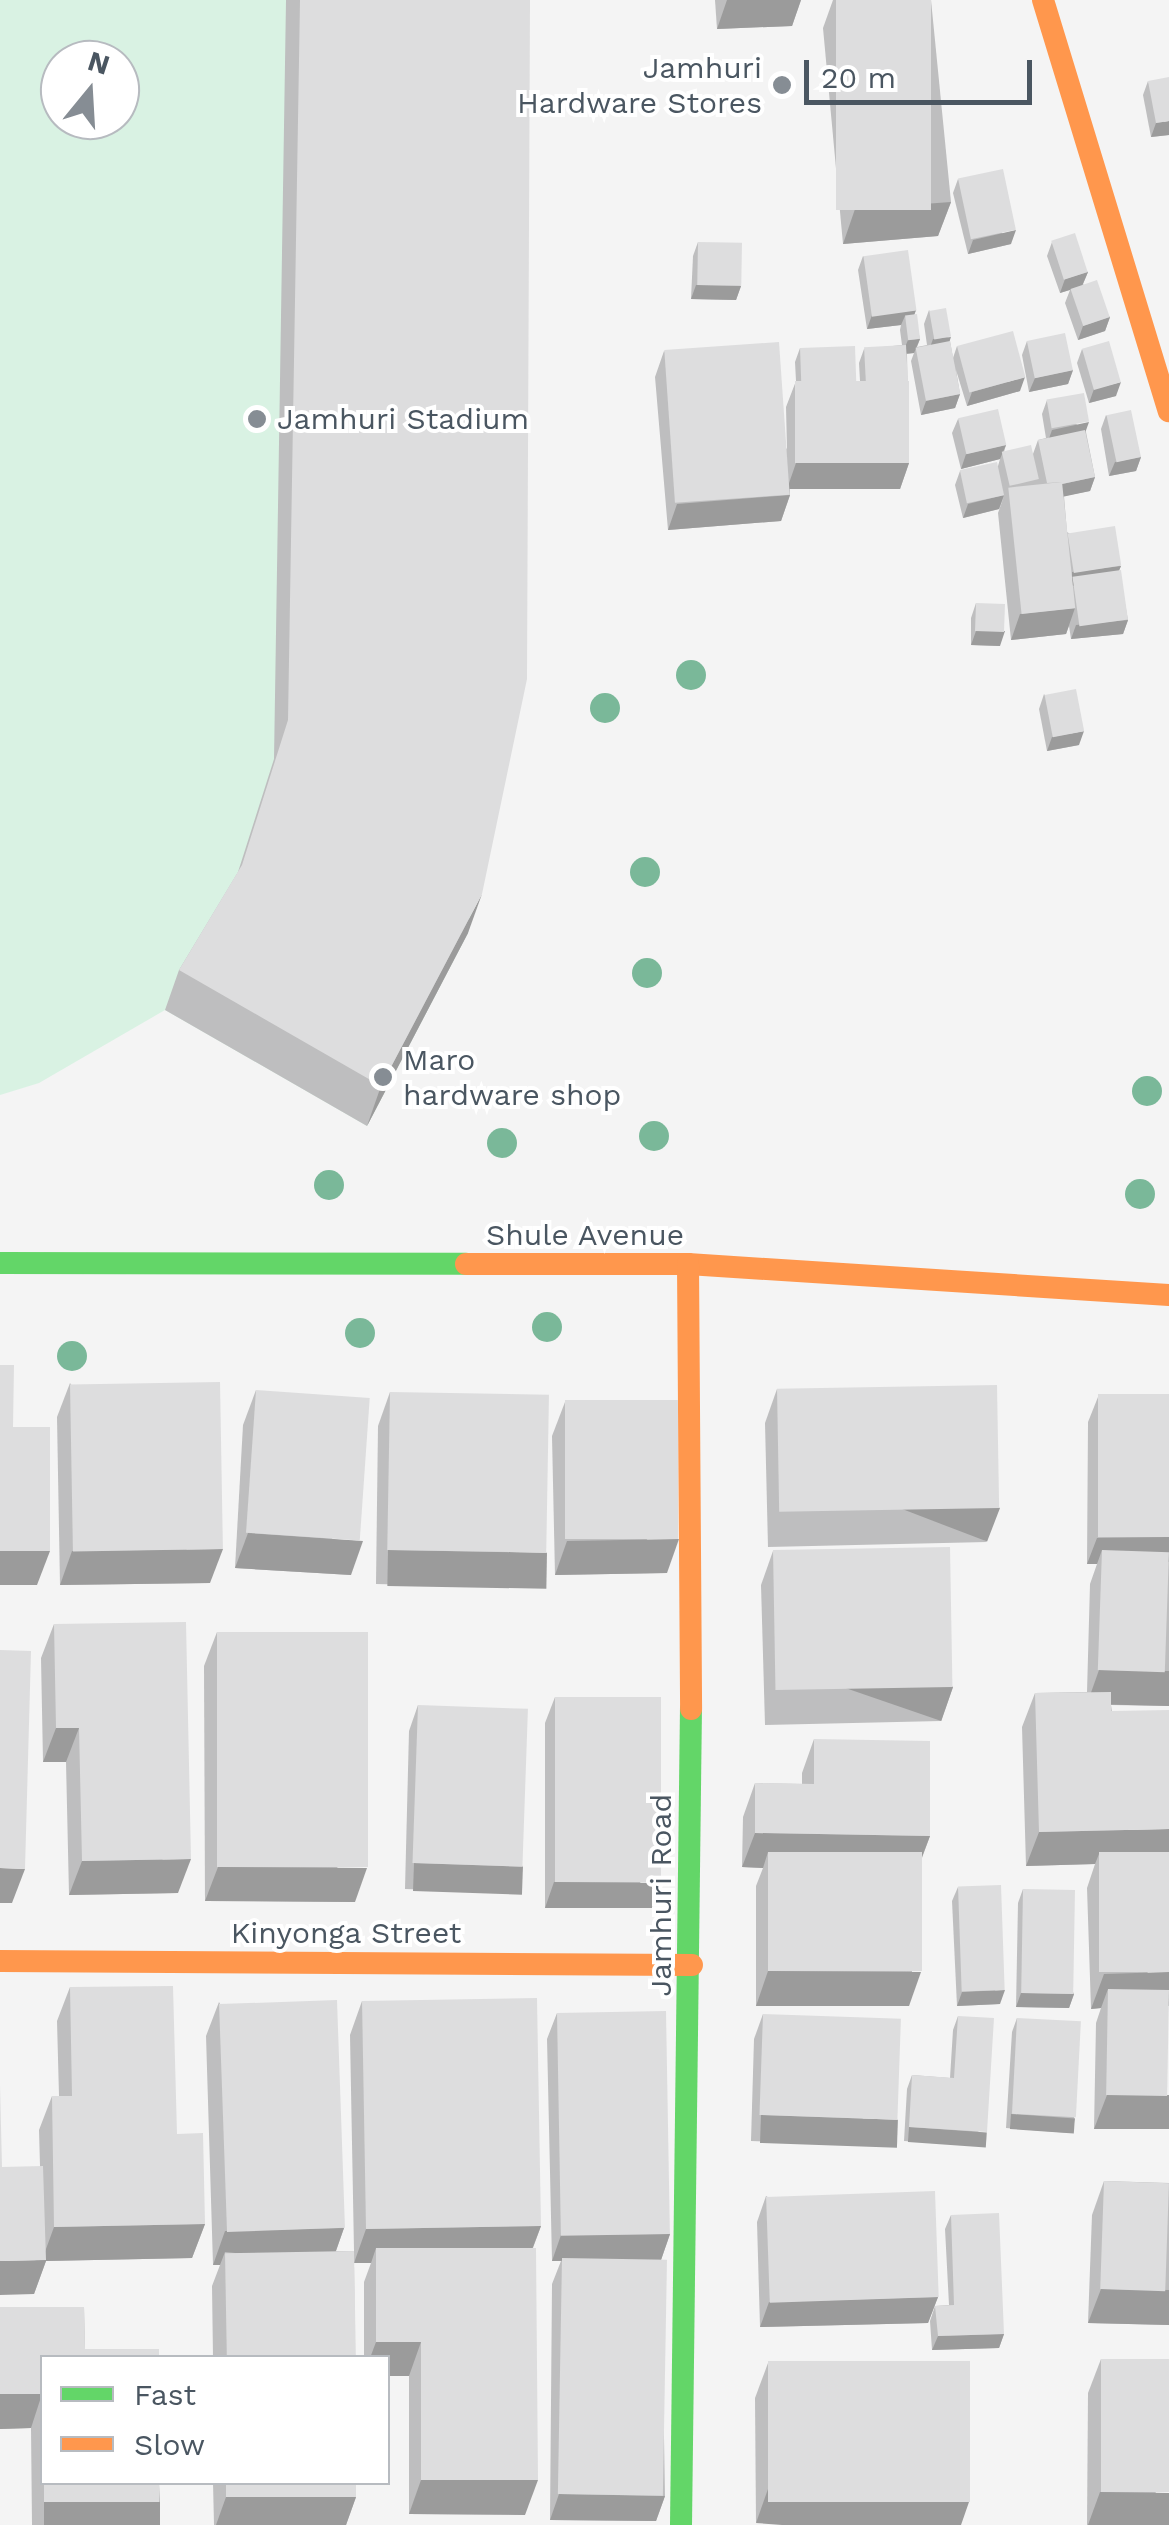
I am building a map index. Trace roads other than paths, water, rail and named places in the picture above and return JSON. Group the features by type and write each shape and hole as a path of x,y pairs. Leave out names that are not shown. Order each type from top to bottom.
{"street":[{"path":"1043,0 1169,411"},
{"name":"Shule Avenue","path":"0,1262 688,1264 1169,1295"},
{"name":"Jamhuri Road","path":"681,2525 692,1965 688,1264"},
{"name":"Kinyonga Street","path":"0,1960 692,1965"}],"place":[{"name":"Jamhuri Hardware Stores","path":"782,85"},
{"name":"Jamhuri Stadium","path":"257,419"},
{"name":"Maro hardware shop","path":"383,1077"}]}
